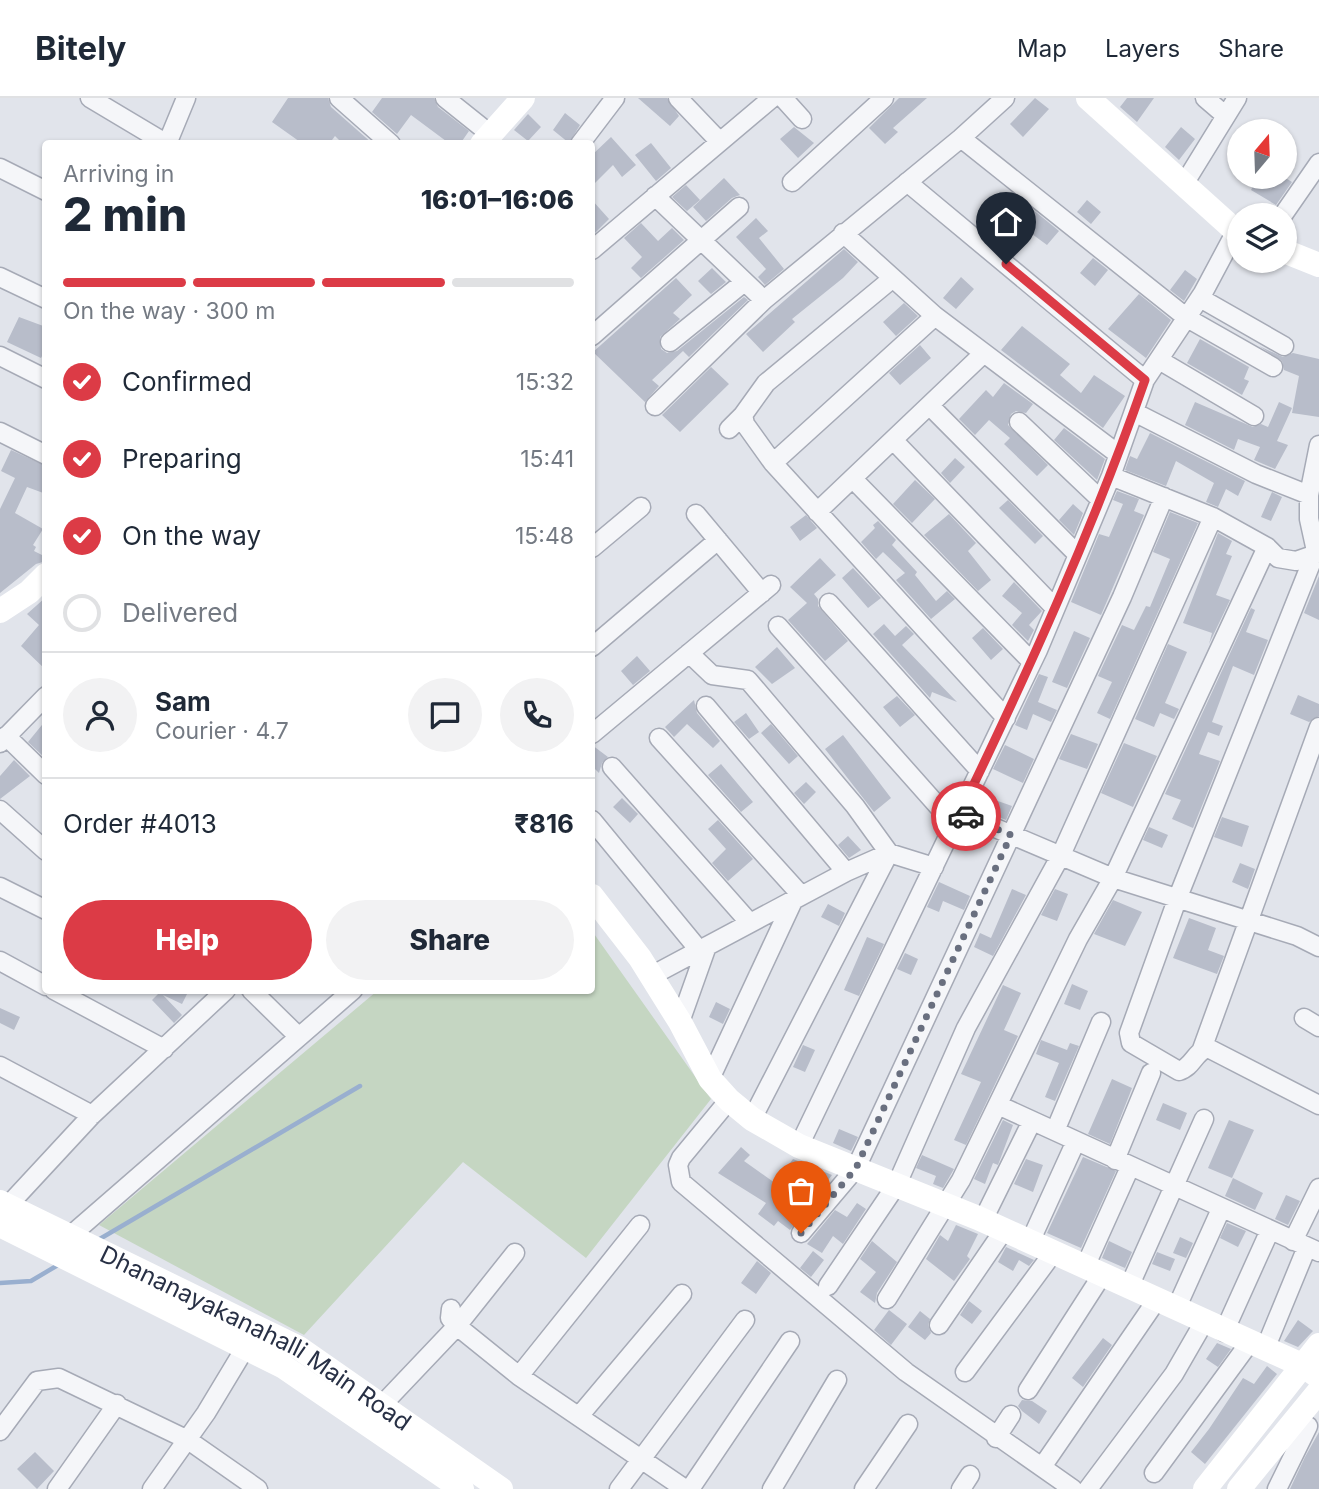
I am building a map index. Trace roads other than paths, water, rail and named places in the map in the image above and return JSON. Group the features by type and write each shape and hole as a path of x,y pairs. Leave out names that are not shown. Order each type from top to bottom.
{"street":[{"path":"169,140 186,98"},
{"path":"445,98 486,139 523,98"},
{"path":"583,140 615,98"},
{"path":"678,98 720,142"},
{"path":"595,247 772,98"},
{"path":"783,98 802,119"},
{"path":"792,181 884,98"},
{"path":"655,406 764,300 961,138 1005,98"},
{"path":"1088,98 1227,224"},
{"path":"1205,98 1226,116"},
{"path":"1184,184 1237,98"},
{"path":"101,101 161,140"},
{"path":"351,102 387,140"},
{"path":"961,138 1187,318 1273,367"},
{"path":"1291,203 1319,163"},
{"path":"0,168 42,189"},
{"path":"907,182 1145,380"},
{"path":"656,196 743,283 764,300"},
{"path":"595,333 739,206"},
{"path":"843,233 935,316 1118,454"},
{"path":"799,1146 1032,662 1111,476 1145,380 1200,298 1227,251"},
{"path":"1297,256 1319,265"},
{"path":"0,277 42,297"},
{"path":"729,429 743,415 766,383 893,278"},
{"path":"670,342 743,283"},
{"path":"1200,298 1284,346"},
{"path":"774,463 935,316"},
{"path":"817,512 854,480 984,353"},
{"path":"0,356 42,377"},
{"path":"1159,360 1254,416"},
{"path":"930,406 1078,555"},
{"path":"1134,412 1256,474 1309,495"},
{"path":"743,415 745,424 774,463 1006,718"},
{"path":"1019,422 1101,500"},
{"path":"0,432 42,453"},
{"path":"894,441 1055,608"},
{"path":"1319,453 1309,495 1309,519 1317,552 1178,897 1130,1037 1132,1043 1179,1071 1192,1064 1202,1049 1319,727"},
{"path":"1111,476 1213,517 1267,547 1278,558 1296,561 1317,552"},
{"path":"854,480 1032,662"},
{"path":"801,1233 856,1168 1122,597 1164,497"},
{"path":"595,546 642,507"},
{"path":"595,731 766,589 696,514"},
{"path":"828,1286 897,1184 966,1028 1061,855 1213,517"},
{"path":"595,644 718,540"},
{"path":"887,1299 947,1205 1078,939 1114,878 1267,547"},
{"path":"0,611 29,592 42,579"},
{"path":"829,603 979,771"},
{"path":"778,626 956,818 1011,835 1114,878 1318,942"},
{"path":"689,653 712,676 748,680 855,806 890,853 934,867"},
{"path":"42,700 3,739 42,772"},
{"path":"706,706 846,872"},
{"path":"660,738 797,898"},
{"path":"612,767 749,922"},
{"path":"0,810 42,847"},
{"path":"595,823 703,948"},
{"path":"651,976 846,872 890,853"},
{"path":"752,1118 890,853"},
{"path":"0,887 42,908"},
{"path":"710,1079 797,898"},
{"path":"595,900 651,976 680,1022 710,1079 729,1100 752,1118 799,1146 993,1225 1312,1371"},
{"path":"680,1022 703,948"},
{"path":"0,961 42,984"},
{"path":"61,994 164,1049"},
{"path":"255,994 298,1036"},
{"path":"77,1249 298,1036 346,994"},
{"path":"2,1212 92,1115 221,995"},
{"path":"1055,1131 1101,1021"},
{"path":"1202,1049 1211,1049 1319,1105"},
{"path":"0,1066 92,1115"},
{"path":"1028,1390 1094,1271 1123,1164 1152,1073"},
{"path":"729,1100 681,1158 678,1165 681,1182 863,1338 996,1438 1073,1489"},
{"path":"998,1105 1306,1247"},
{"path":"1129,1287 1204,1119"},
{"path":"939,1325 993,1225 1032,1121"},
{"path":"1031,1242 1076,1141"},
{"path":"1154,1474 1257,1345 1306,1247 1319,1188"},
{"path":"1042,1467 1167,1305 1221,1209"},
{"name":"Dhananayakanahalli Main Road","path":"2,1212 251,1338 284,1367 462,1489"},
{"path":"519,1376 640,1226"},
{"path":"1088,1489 1174,1374 1214,1327 1270,1230"},
{"path":"382,1406 454,1317 515,1253"},
{"path":"965,1372 1053,1253"},
{"path":"580,1415 682,1294"},
{"path":"454,1317 519,1376 685,1489"},
{"path":"619,1489 745,1320"},
{"path":"152,1489 188,1440 251,1338"},
{"name":"Dhananayakanahalli Main Road","path":"251,1338 299,1348 502,1489"},
{"path":"690,1489 790,1341"},
{"path":"1205,1489 1273,1403 1312,1371 1319,1345"},
{"path":"0,1432 42,1378 58,1378 188,1440 253,1488"},
{"path":"772,1489 837,1380"},
{"path":"1277,1489 1307,1426 1319,1391"},
{"path":"1273,1403 1307,1426"},
{"path":"57,1489 117,1404"},
{"path":"996,1438 1011,1415"},
{"path":"864,1489 908,1424"},
{"path":"1239,1489 1307,1426"}],"waterway":[{"path":"98,1240 360,1086"},
{"path":"0,1283 31,1281 58,1265"}]}
